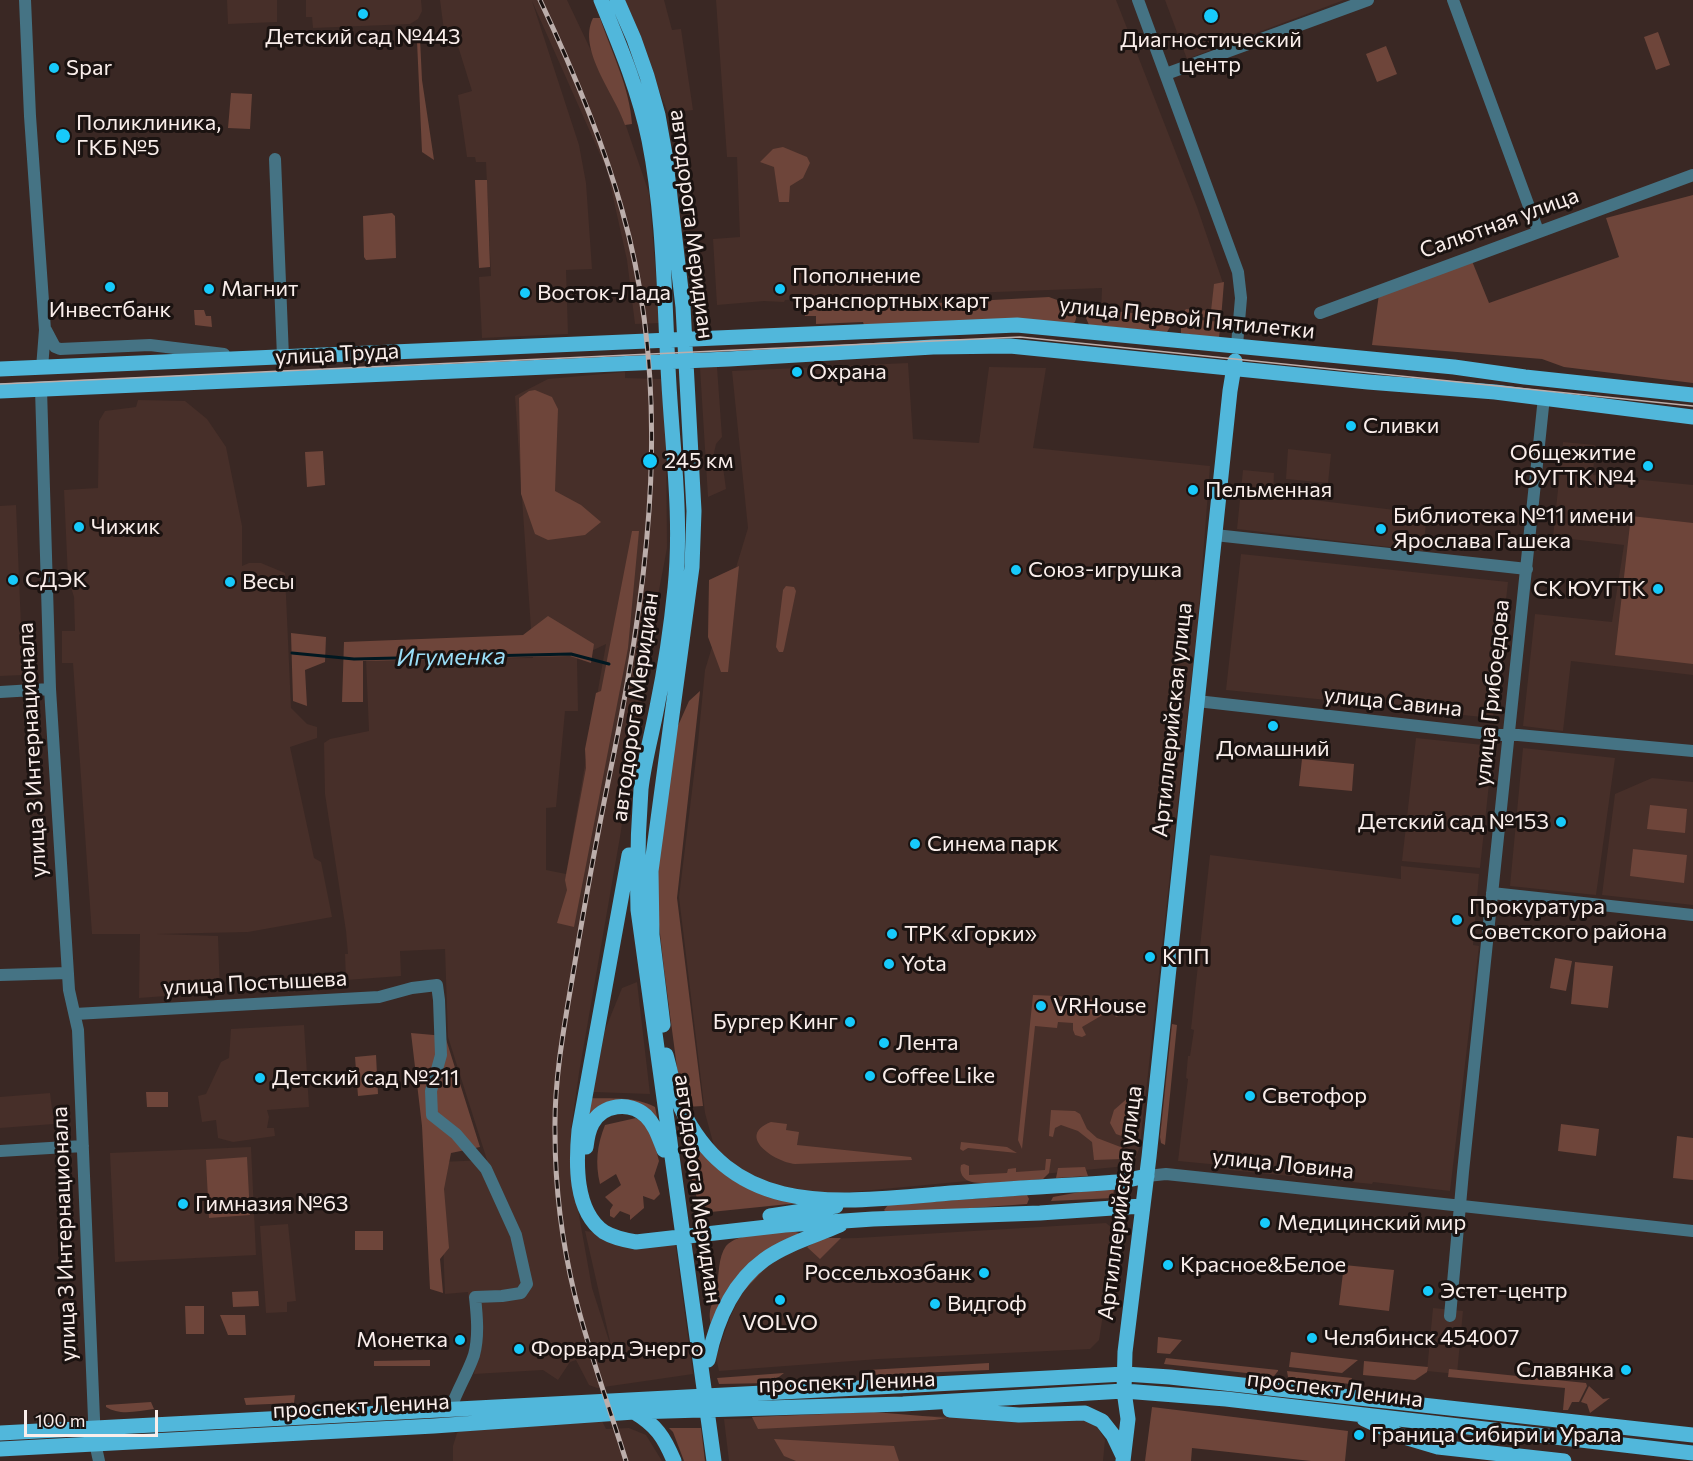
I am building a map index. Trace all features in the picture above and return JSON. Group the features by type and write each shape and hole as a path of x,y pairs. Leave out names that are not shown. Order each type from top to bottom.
{"main road":[{"name":"автодорога Меридиан","path":"601,0 628,65 649,141 657,199 678,507 675,587 664,673 641,787 637,872 638,910 723,1461"},
{"name":"автодорога Меридиан","path":"617,0 634,39 658,115 672,205 688,391 694,511 692,567 651,871 652,935 714,1461"},
{"name":"улица Первой Пятилетки","path":"675,340 1017,325 1442,366 1693,395"},
{"name":"улица Труда","path":"0,369 675,340"},
{"name":"Артиллерийская улица","path":"1123,1459 1128,1419 1124,1391 1125,1374 1142,1206 1237,345"},
{"name":"улица Первой Пятилетки","path":"675,361 942,346 1010,346 1544,397 1693,417"},
{"name":"улица Труда","path":"0,391 675,361"},
{"name":"улица 3 Интернационала","path":"41,389 42,368"},
{"path":"641,787 579,1130 577,1154 579,1176 587,1209 594,1222 603,1231 618,1239 636,1242 747,1228 851,1220 1040,1213 1142,1206"},
{"path":"666,1055 680,1106 694,1131 711,1152 733,1172 751,1184 787,1196 872,1200"},
{"path":"682,1198 657,1131 644,1114 632,1107 621,1106 601,1113 593,1121 587,1135 585,1150 588,1176 596,1205 609,1222 617,1227 644,1233 799,1213 872,1200"},
{"name":"улица Ловина","path":"872,1200 1118,1182 1147,1176"},
{"path":"1038,1187 1040,1213"},
{"path":"872,1200 873,1219"},
{"path":"708,1360 718,1323 737,1288 764,1260 851,1220"},
{"name":"проспект Ленина","path":"0,1449 95,1436 451,1408 1125,1374 1170,1377 1677,1434 1693,1433"},
{"name":"проспект Ленина","path":"0,1433 95,1436 449,1424 634,1412 903,1404 1124,1391 1226,1399 1693,1453"},
{"path":"903,1404 927,1409 1019,1414 1085,1413 1102,1421 1113,1435 1123,1459"},
{"path":"449,1424 451,1408"},
{"path":"634,1412 656,1428 674,1461"},
{"path":"1354,1413 1401,1436 1430,1445 1564,1461"}],"street":[{"name":"улица 3 Интернационала","path":"26,0 30,116 45,330 42,368"},
{"name":"Артиллерийская улица","path":"1138,0 1238,272 1241,298 1237,345"},
{"path":"1166,74 1368,0"},
{"path":"1453,0 1538,231"},
{"path":"275,159 284,357"},
{"name":"Салютная улица","path":"1320,313 1693,175"},
{"path":"45,330 55,346 60,349 150,345 258,358"},
{"name":"улица 3 Интернационала","path":"41,389 50,689 69,990 78,1030 95,1436 99,1461"},
{"name":"улица Грибоедова","path":"1450,1316 1544,397"},
{"path":"1215,535 1527,569"},
{"path":"0,692 50,689"},
{"name":"улица Савина","path":"1197,701 1508,735 1693,751"},
{"path":"1492,893 1693,915"},
{"path":"0,975 68,972"},
{"name":"улица Постышева","path":"75,1014 379,997 411,988 436,985 439,1000 441,1055 431,1091 432,1115 456,1134 486,1169 516,1235 527,1284 521,1293 475,1297 478,1329 474,1355 456,1391 451,1408"},
{"path":"0,1151 83,1146"},
{"name":"улица Ловина","path":"1147,1176 1166,1174 1693,1231"}],"shaded area":[{"name":"Детский сад №443","path":"227,0 277,0 277,22 228,24"},
{"name":"Детский сад №443","path":"306,0 421,0 422,11 418,19 410,24 313,28 312,17 306,17"},
{"path":"440,0 567,0 624,120 649,193 660,323 635,324 627,260 607,170 532,1 579,145 586,183 592,269 566,270 568,334 482,338 479,277 491,276 486,162 476,162 475,157 467,157 458,95 472,91 453,30 444,31"},
{"path":"623,0 664,0 672,30 681,29 693,110 668,113"},
{"path":"716,0 1116,0 1197,207 1223,283 1219,325 1101,314 1102,288 785,300 784,302 764,301 717,305 713,239 740,237 737,157 727,157"},
{"name":"Диагностический центр","path":"1165,0 1344,0 1187,59"},
{"path":"593,18 600,18 628,97 632,124 625,125 593,58 589,31"},
{"path":"1658,32 1670,65 1656,70 1644,37"},
{"path":"420,39 422,80 434,160 422,152 417,41"},
{"path":"1386,46 1397,74 1377,82 1366,54"},
{"path":"231,93 252,94 250,129 228,128"},
{"path":"783,147 807,157 810,163 803,178 790,186 789,202 779,202 774,167 760,162 773,149"},
{"path":"475,180 487,180 490,267 479,268"},
{"path":"1693,195 1693,383 1564,367 1542,359 1372,345 1379,294 1472,261 1489,303 1619,257 1606,218"},
{"path":"392,213 395,216 396,258 366,260 363,216"},
{"path":"1224,282 1221,319 1181,315 1186,309 1211,311 1214,284"},
{"path":"1049,297 1079,308 1075,322 1072,324 864,325 863,322 816,324 816,316 805,316 804,310"},
{"path":"1088,308 1168,317 1170,327 1167,332 1089,325 1086,318"},
{"path":"194,310 204,310 206,316 211,316 212,327 195,325"},
{"path":"1181,318 1221,322 1219,337 1181,333"},
{"path":"908,363 913,439 979,443 989,367 1046,368 1033,448 1210,466 1198,621 1140,1146 1135,1160 1127,1166 830,1194 772,1185 731,1164 714,1146 705,1113 679,897 705,670 748,528 732,371"},
{"path":"717,367 722,437 716,444 714,453 717,459 722,460 726,489 708,497 700,368"},
{"path":"625,372 625,378 661,379 666,428 667,548 579,1073 571,1129 572,1176 592,1288 612,1350 585,1231 675,1241 693,1374 597,1388 589,1385 576,1360 570,1362 558,1380 543,1370 474,1374 480,1341 478,1300 469,1301 468,1292 445,1294 440,1162 487,1160 448,1037 445,949 400,951 401,976 346,980 345,954 348,954 346,931 325,794 324,743 330,739 369,731 366,659 533,658 515,396 548,379","holes":["606,644 566,874 546,870 546,808 556,807 565,711 578,711 577,658"]},
{"path":"535,390 552,397 558,409 555,491 581,505 601,522 585,535 548,540 535,534 521,494 519,398"},
{"path":"138,400 185,401 207,419 226,447 242,526 242,566 249,563 261,563 285,573 291,708 307,724 317,727 317,738 290,747 314,858 321,862 332,917 248,932 157,934 218,936 220,992 139,998 140,934 92,934 73,663 62,663 62,631 75,631 74,597 68,578 64,490 98,488 99,421 105,411 136,407"},
{"path":"1563,442 1595,445 1593,475 1693,485 1693,675 1571,661 1563,731 1523,726 1535,614 1612,622 1624,545 1553,537"},
{"path":"1288,449 1331,454 1328,483 1286,479"},
{"path":"323,451 325,485 307,487 305,452"},
{"path":"1243,470 1274,473 1273,495 1427,514 1423,551 1237,529"},
{"path":"16,505 23,675 0,676 0,506"},
{"name":"СК ЮУГТК","path":"1631,516 1693,523 1693,664 1615,655"},
{"path":"632,531 639,531 628,648 574,927 557,923 567,890 565,880 586,768 585,749 596,693 601,691"},
{"path":"1241,554 1508,582 1493,718 1402,709 1402,705 1226,690"},
{"path":"739,566 728,672 721,672 708,637 709,580"},
{"path":"786,586 794,587 796,591 784,649 783,652 779,652 776,647 783,590"},
{"path":"548,616 594,644 591,663 570,656 363,661 363,702 342,702 344,642 523,635"},
{"path":"291,633 326,637 325,662 305,670 307,706 293,701"},
{"path":"700,691 677,898 703,1106 686,1107 679,1083 664,969 658,916 657,866 677,728 689,701"},
{"path":"1416,738 1493,746 1480,868 1402,861"},
{"name":"Детский сад №153","path":"1523,748 1615,758 1596,895 1510,886"},
{"path":"1302,759 1354,764 1352,791 1299,786"},
{"path":"1652,778 1693,782 1693,905 1602,895 1615,794"},
{"path":"1650,805 1687,809 1685,833 1647,829"},
{"path":"1633,849 1687,855 1684,883 1630,876"},
{"path":"1210,855 1401,879 1401,866 1479,874 1473,945 1479,946 1450,1191 1219,1169 1220,1165 1178,1161 1188,1079 1186,1078 1188,1056 1190,1056 1194,1030 1191,1029"},
{"path":"1555,958 1572,961 1566,991 1550,988"},
{"path":"1575,962 1613,966 1608,1008 1571,1004"},
{"path":"637,982 650,1094 593,1092 605,1030 622,988"},
{"path":"1033,995 1139,1005 1144,1015 1125,1014 1116,1017 1111,1010 1082,1027 1086,1035 1082,1037 1075,1035 1073,1023 1058,1022 1057,1028 1035,1026 1022,1149 1018,1140"},
{"path":"1172,1024 1177,1025 1165,1145 1161,1143 1160,1137"},
{"name":"Детский сад №211","path":"304,1025 309,1107 267,1110 269,1117 267,1128 274,1128 275,1136 233,1142 218,1138 216,1120 202,1122 198,1096 206,1094 221,1062 229,1058 231,1029"},
{"path":"411,1033 445,1036 480,1147 451,1153 444,1189 449,1248 440,1259 443,1293 430,1289 422,1126"},
{"path":"376,1055 378,1094 358,1096 355,1057"},
{"path":"1138,1089 1133,1140 1116,1134 1110,1123 1114,1110"},
{"path":"146,1092 168,1092 168,1107 147,1107"},
{"path":"50,1093 54,1124 0,1128 0,1097"},
{"path":"589,1098 623,1099 647,1103 655,1107 658,1122 632,1102 583,1130"},
{"path":"1051,1110 1075,1111 1080,1114 1087,1129 1097,1138 1131,1151 1122,1159 1094,1160 1092,1142 1078,1131 1061,1125 1055,1128 1053,1137 1049,1136"},
{"path":"680,1117 699,1147 799,1203 701,1213 690,1173"},
{"path":"636,1118 650,1127 659,1161 654,1176 660,1194 654,1200 643,1196 644,1208 630,1220 630,1215 620,1211 614,1218 610,1216 613,1205 605,1197 621,1185 616,1174 600,1184 597,1161 600,1140 605,1125"},
{"path":"771,1122 787,1124 786,1130 799,1132 797,1145 911,1157 912,1160 795,1164 787,1162 769,1154 758,1141 757,1134 761,1128"},
{"path":"1561,1124 1599,1129 1596,1156 1558,1151"},
{"path":"1677,1136 1693,1138 1693,1180 1673,1178"},
{"path":"961,1142 1007,1147 1017,1153 968,1148 963,1151 960,1149"},
{"name":"Гимназия №63","path":"251,1147 256,1255 115,1262 110,1153"},
{"path":"247,1157 250,1215 209,1218 206,1160"},
{"path":"1046,1159 1051,1159 1049,1173 1043,1179 978,1183 966,1180 961,1171 961,1165 964,1164 969,1166 969,1175 1007,1173 1008,1169 1016,1168 1016,1172 1045,1170"},
{"path":"1085,1167 1088,1176 1056,1178 1058,1168"},
{"path":"1114,1189 1113,1198 1051,1201 1053,1197"},
{"path":"1027,1195 1029,1199 1027,1204 888,1214 884,1210 888,1205"},
{"path":"1106,1223 1111,1227 1104,1308 1099,1340 1090,1349 879,1359 719,1371 716,1357 729,1320 739,1298 756,1273 812,1239"},
{"path":"288,1224 296,1301 287,1302 287,1312 266,1313 260,1226"},
{"path":"790,1230 799,1233 711,1325 710,1309 716,1294 720,1261 726,1246 738,1238"},
{"path":"355,1231 383,1231 383,1250 355,1250"},
{"path":"841,1238 820,1259 807,1247 819,1240"},
{"path":"1344,1265 1394,1270 1389,1311 1339,1305"},
{"path":"258,1291 259,1306 233,1307 232,1292"},
{"path":"185,1306 204,1306 204,1334 186,1334"},
{"path":"1433,1308 1463,1311 1457,1374 1427,1371"},
{"path":"220,1315 245,1315 246,1335 228,1335"},
{"path":"1158,1337 1182,1340 1170,1354 1157,1353"},
{"path":"1291,1352 1358,1360 1342,1373 1289,1367"},
{"path":"1166,1358 1278,1371 1274,1376 1164,1364"},
{"path":"430,1360 430,1366 374,1366 374,1361"},
{"path":"1364,1361 1428,1367 1427,1372 1415,1380 1363,1375"},
{"path":"989,1363 989,1370 870,1375 868,1370"},
{"path":"1449,1369 1586,1383 1587,1386 1579,1402 1572,1402 1568,1410 1563,1410 1565,1388 1448,1377"},
{"path":"1287,1371 1352,1378 1350,1384 1288,1377"},
{"path":"784,1373 771,1383 719,1384 717,1378"},
{"path":"1589,1386 1603,1399 1610,1398 1590,1413 1587,1404 1581,1402"},
{"path":"295,1395 294,1403 246,1405 244,1398"},
{"path":"151,1402 154,1409 135,1412 111,1410 106,1407 106,1405"},
{"path":"1152,1407 1348,1431 1345,1461 1311,1461 1192,1448 1191,1461 1145,1461"},
{"path":"874,1412 947,1418 758,1429 752,1417"},
{"path":"872,1415 1084,1419 1098,1428 1105,1440 1103,1461 729,1461 724,1419"},
{"path":"602,1421 606,1429 629,1428 646,1435 662,1461 453,1461 453,1446 457,1433 463,1430"},
{"path":"669,1428 701,1428 705,1461 684,1461 673,1432"},
{"path":"774,1439 894,1446 899,1461 796,1461 784,1456"}],"waterway":[{"name":"Игуменка","path":"292,653 354,659 571,654 609,664"}],"tram line":[{"path":"0,384 1020,337 1693,406"}],"railway":[{"path":"540,0 586,104 622,210 638,277 647,345 651,414 651,482 638,618 567,1009 558,1070 555,1111 558,1194 570,1276 586,1338 626,1461"}],"place":[{"name":"Детский сад №443","path":"363,14"},
{"name":"Диагностический центр","path":"1211,16"},
{"name":"Spar","path":"54,68"},
{"name":"Поликлиника, ГКБ №5","path":"63,136"},
{"name":"Инвестбанк","path":"110,287"},
{"name":"Магнит","path":"209,289"},
{"name":"Пополнение транспортных карт","path":"780,289"},
{"name":"Восток-Лада","path":"525,293"},
{"name":"Охрана","path":"797,372"},
{"name":"Сливки","path":"1351,426"},
{"name":"245 км","path":"650,461"},
{"name":"Общежитие ЮУГТК №4","path":"1648,466"},
{"name":"Пельменная","path":"1193,490"},
{"name":"Чижик","path":"79,527"},
{"name":"Библиотека №11 имени Ярослава Гашека","path":"1381,529"},
{"name":"Союз-игрушка","path":"1016,570"},
{"name":"СДЭК","path":"13,580"},
{"name":"Весы","path":"230,582"},
{"name":"СК ЮУГТК","path":"1658,589"},
{"name":"Домашний","path":"1273,726"},
{"name":"Детский сад №153","path":"1561,822"},
{"name":"Синема парк","path":"915,844"},
{"name":"Прокуратура Советского района","path":"1457,920"},
{"name":"ТРК «Горки»","path":"892,934"},
{"name":"КПП","path":"1150,957"},
{"name":"Yota","path":"889,964"},
{"name":"VRHouse","path":"1041,1006"},
{"name":"Бургер Кинг","path":"850,1022"},
{"name":"Лента","path":"884,1043"},
{"name":"Coffee Like","path":"870,1076"},
{"name":"Детский сад №211","path":"260,1078"},
{"name":"Светофор","path":"1250,1096"},
{"name":"Гимназия №63","path":"183,1204"},
{"name":"Медицинский мир","path":"1265,1223"},
{"name":"Красное&Белое","path":"1168,1265"},
{"name":"Россельхозбанк","path":"984,1273"},
{"name":"Эстет-центр","path":"1428,1291"},
{"name":"VOLVO","path":"780,1300"},
{"name":"Видгоф","path":"935,1304"},
{"name":"Челябинск 454007","path":"1312,1338"},
{"name":"Монетка","path":"460,1340"},
{"name":"Форвард Энерго","path":"519,1349"},
{"name":"Славянка","path":"1626,1370"},
{"name":"Граница Сибири и Урала","path":"1359,1435"}]}
